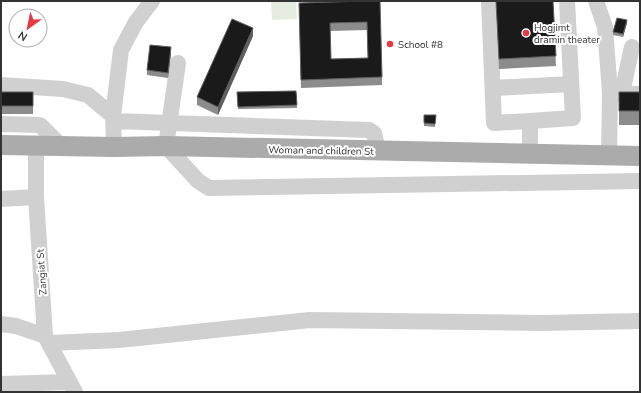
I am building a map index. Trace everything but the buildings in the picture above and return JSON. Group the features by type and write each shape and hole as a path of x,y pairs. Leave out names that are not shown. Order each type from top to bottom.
{"main road":[{"name":"Woman and children St","path":"1,144 640,156"}],"street":[{"path":"114,147 113,119 121,50 136,22 152,1"},
{"path":"489,1 494,123 573,118 567,1"},
{"path":"596,1 604,27 616,93"},
{"path":"609,156 616,93 632,46"},
{"path":"178,63 166,146 198,181 209,188 640,181"},
{"path":"493,88 571,84"},
{"path":"1,85 63,89 88,95 113,119 169,124 369,130 374,133 378,151"},
{"path":"616,93 640,94"},
{"path":"530,121 530,154"},
{"path":"1,124 40,125 60,145"},
{"name":"Zangiat St","path":"36,145 36,197 46,336 72,387"},
{"path":"1,199 36,197"},
{"path":"1,324 16,326 46,336 119,340 310,320 535,322 640,321"},
{"path":"1,384 72,387"}],"shaded area":[{"path":"271,1 296,1 297,19 272,20"}],"place":[{"name":"Hogjimt dramin theater","path":"526,33"},
{"name":"School #8","path":"390,44"}]}
